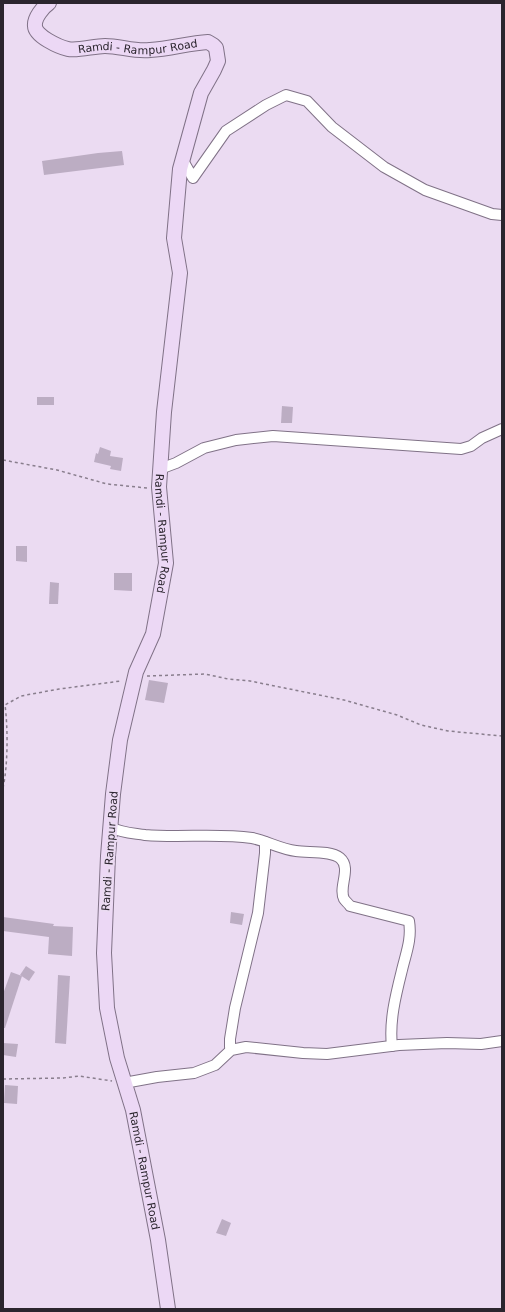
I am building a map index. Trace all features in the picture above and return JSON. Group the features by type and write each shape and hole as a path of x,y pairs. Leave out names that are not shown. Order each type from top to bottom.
{"main road":[{"name":"Ramdi - Rampur Road","path":"49,3 40,12 34,24 37,33 47,40 68,49 105,46 129,50 149,51 208,42 213,45 218,54 218,60 214,70 200,93 180,169 174,238 180,272 164,412 159,487 166,563 153,634 136,676 120,740 110,827 104,953 107,1008 117,1058 132,1110 156,1233 168,1309"}],"street":[{"path":"182,159 193,178 226,131 266,105 286,95 307,101 332,127 390,171 425,190 492,214 502,215"},
{"path":"160,469 176,463 204,448 236,440 273,436 461,449 502,430"},
{"path":"110,827 127,833 252,838 279,848 333,854 340,859 344,863 344,899 350,906 409,921 411,936 394,1008 390,1033 392,1046"},
{"path":"230,1047 235,1008 258,913 265,842"},
{"path":"124,1083 157,1077 194,1073 215,1065 231,1050 246,1047 327,1054 392,1046 447,1043 482,1044 502,1041"}],"path":[{"path":"3,460 57,470 107,484 141,488 159,487"},
{"path":"3,788 5,778 7,732 5,705 21,696 136,676 205,674 344,700 397,715 421,725 448,731 502,736"},
{"path":"3,1079 63,1078 79,1076 124,1083"}],"building":[{"path":"122,151 124,165 44,175 42,161"},
{"path":"37,397 54,397 54,405 37,405"},
{"path":"282,406 293,407 292,423 281,423"},
{"path":"100,447 111,451 110,456 123,458 121,471 110,469 111,466 94,462 96,453 98,454"},
{"path":"16,546 27,546 27,562 16,561"},
{"path":"114,573 132,573 132,591 114,590"},
{"path":"50,582 59,583 58,604 49,604"},
{"path":"149,680 168,683 164,703 145,700"},
{"path":"231,912 244,914 242,925 230,923"},
{"path":"3,917 54,924 53,926 73,927 72,956 48,954 49,937 3,931"},
{"path":"26,966 35,972 29,981 20,975"},
{"path":"11,972 22,976 5,1028 3,1028 3,994"},
{"path":"58,975 70,976 66,1044 55,1043"},
{"path":"3,1043 18,1044 16,1057 3,1055"},
{"path":"5,1085 18,1086 17,1104 4,1103"},
{"path":"222,1219 231,1223 226,1236 216,1233"}]}
